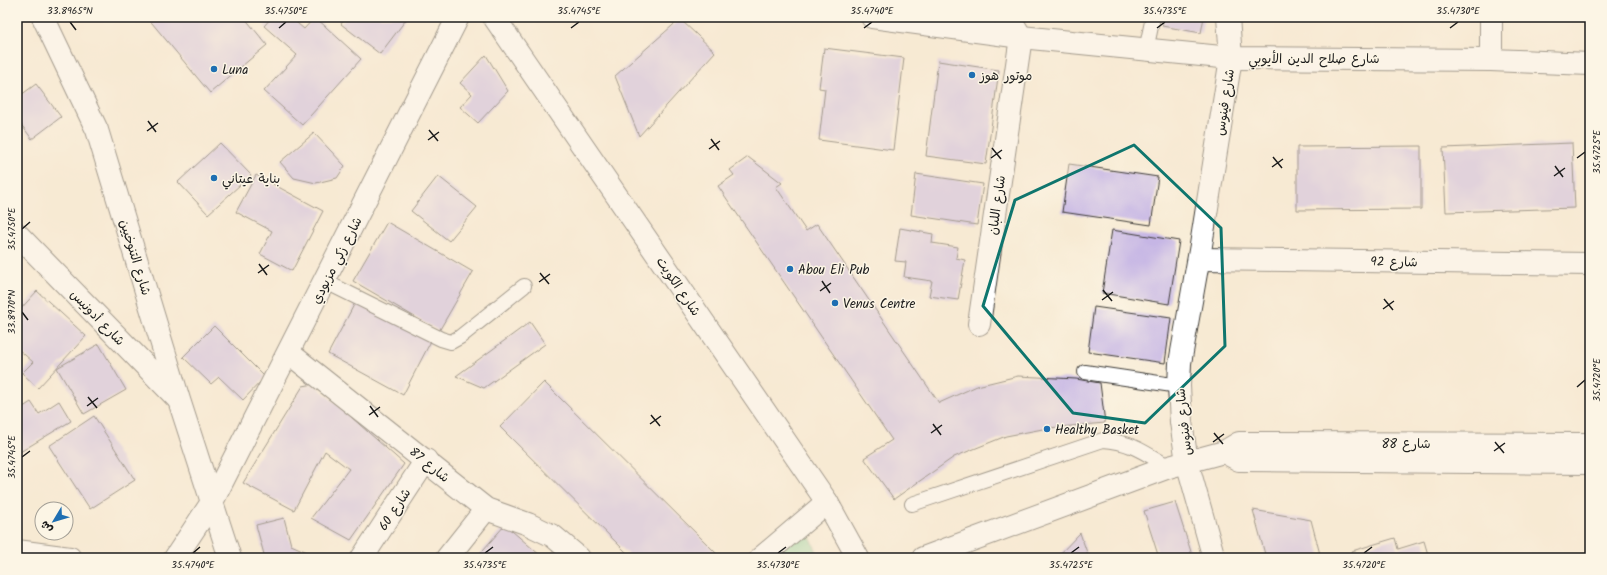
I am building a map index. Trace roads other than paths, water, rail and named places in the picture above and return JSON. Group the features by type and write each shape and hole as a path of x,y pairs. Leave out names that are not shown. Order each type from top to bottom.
{"street":[{"name":"شارع التنوخيين","path":"44,17 97,130 179,400 212,502"},
{"name":"شارع زكي مزبودي","path":"175,558 212,502 290,353 458,17"},
{"name":"شارع الكويت","path":"494,17 827,502 858,558"},
{"name":"شارع صلاح الدين الأيوبي","path":"872,17 1020,37 1231,58 1491,60 1590,64"},
{"path":"1009,17 1020,37"},
{"name":"شارع فينوس","path":"923,558 1178,464 1181,422 1178,386 1180,363 1200,252 1231,58 1228,17"},
{"path":"1491,17 1491,60"},
{"name":"شارع اللبان","path":"979,324 1020,37"},
{"name":"شارع أدونيس","path":"17,234 179,400"},
{"name":"شارع 92","path":"1200,252 1590,251"},
{"name":"شارع 92","path":"1200,252 1590,264"},
{"name":"شارع 87","path":"290,353 426,460 486,510 528,524 553,536 580,558"},
{"name":"شارع 88","path":"1178,464 1224,452 1239,443 1590,444"},
{"name":"شارع 88","path":"1224,452 1239,460 1590,463"},
{"name":"شارع 60","path":"362,558 426,460"},
{"path":"1178,464 1214,558"},
{"path":"212,502 230,558"},
{"path":"760,558 827,502"},
{"path":"447,558 486,510"},
{"path":"17,551 70,558"}],"lane":[{"path":"1146,50 1153,17"},
{"path":"326,282 441,339 450,342 460,337 524,286"},
{"path":"1085,372 1178,386"},
{"path":"912,504 1103,440 1120,441 1178,464"}],"place":[{"name":"Luna","path":"214,69"},
{"name":"موتور هوز","path":"972,75"},
{"name":"بناية عيتاني","path":"214,178"},
{"name":"Abou Eli Pub","path":"790,269"},
{"name":"Venus Centre","path":"835,303"},
{"name":"Healthy Basket","path":"1047,429"}]}
